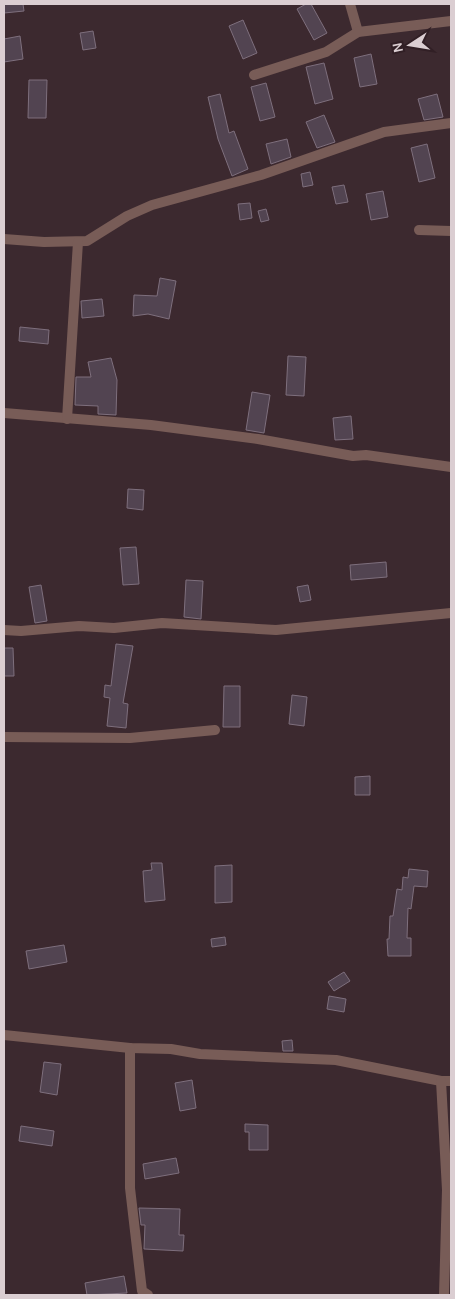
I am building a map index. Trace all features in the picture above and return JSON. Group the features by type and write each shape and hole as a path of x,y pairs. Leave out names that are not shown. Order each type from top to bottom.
{"street":[{"path":"350,4 358,32"},
{"path":"254,75 326,52 358,32 451,21"},
{"path":"4,239 88,241 127,216 152,205 261,175 384,132 451,123"},
{"path":"419,230 451,230"},
{"path":"66,418 78,242"},
{"path":"4,413 151,425 258,439 353,456 366,455 451,467"},
{"path":"4,630 21,631 79,626 114,628 162,623 276,630 451,613"},
{"path":"4,736 130,738 215,730"},
{"path":"4,1035 130,1048 155,1047 200,1054 336,1060 446,1081 446,1190 448,1219 444,1295"},
{"path":"130,1048 130,1188 142,1291 148,1295"}],"building":[{"path":"4,4 23,4 24,11 4,13"},
{"path":"306,4 311,4 327,33 314,40 297,9"},
{"path":"243,20 257,53 243,59 229,26"},
{"path":"93,31 96,48 83,50 80,33"},
{"path":"20,36 23,59 4,62 4,39"},
{"path":"371,54 377,84 360,87 354,58"},
{"path":"324,63 333,99 315,104 306,67"},
{"path":"29,80 47,80 46,118 28,118"},
{"path":"266,83 275,117 260,121 251,87"},
{"path":"220,94 229,133 234,131 248,169 232,176 218,139 208,97"},
{"path":"437,94 443,117 424,120 418,99"},
{"path":"324,115 335,142 317,148 306,122"},
{"path":"287,139 291,157 271,164 266,144"},
{"path":"427,144 435,178 419,182 411,148"},
{"path":"310,172 313,185 303,187 301,174"},
{"path":"344,185 348,202 336,204 332,187"},
{"path":"383,191 388,217 371,220 366,194"},
{"path":"250,203 252,218 240,220 238,204"},
{"path":"266,209 269,220 261,222 258,211"},
{"path":"160,278 176,281 169,319 148,314 133,316 134,295 157,296"},
{"path":"102,299 104,316 82,318 81,301"},
{"path":"20,327 49,330 48,344 19,341"},
{"path":"288,356 306,357 304,396 286,395"},
{"path":"111,358 117,380 116,415 98,414 98,406 75,405 76,377 91,377 88,362"},
{"path":"252,392 270,395 264,433 246,430"},
{"path":"351,416 353,439 335,440 333,418"},
{"path":"128,489 144,490 143,510 127,508"},
{"path":"136,547 139,584 123,585 120,548"},
{"path":"386,562 387,577 351,580 350,565"},
{"path":"186,580 203,581 201,619 184,617"},
{"path":"41,585 47,621 35,623 29,587"},
{"path":"308,585 311,600 300,602 297,587"},
{"path":"116,644 133,646 123,703 128,704 126,728 107,726 110,698 104,697 105,685 111,686"},
{"path":"4,648 13,648 14,676 4,676"},
{"path":"224,686 240,686 240,727 223,727"},
{"path":"292,695 307,697 304,726 289,724"},
{"path":"370,776 370,795 355,795 355,777"},
{"path":"151,863 162,863 165,900 145,902 143,871 152,870"},
{"path":"232,865 232,902 215,903 215,866"},
{"path":"409,869 428,871 427,887 414,886 411,909 408,908 407,938 411,938 411,956 388,956 387,939 389,939 390,916 393,916 397,889 402,890 403,877 408,878"},
{"path":"225,937 226,945 212,947 211,939"},
{"path":"64,945 67,962 29,969 26,951"},
{"path":"344,972 350,981 334,991 328,982"},
{"path":"329,996 346,999 344,1012 327,1009"},
{"path":"292,1040 293,1051 283,1051 282,1041"},
{"path":"44,1062 61,1064 57,1095 40,1092"},
{"path":"192,1080 196,1108 180,1111 175,1083"},
{"path":"245,1124 268,1125 268,1150 249,1150 249,1132 245,1132"},
{"path":"21,1126 54,1131 52,1146 19,1141"},
{"path":"176,1158 179,1173 145,1179 143,1164"},
{"path":"139,1208 180,1209 179,1235 184,1235 183,1251 144,1249 145,1225 141,1225"},
{"path":"124,1276 127,1293 87,1295 85,1283"}]}
